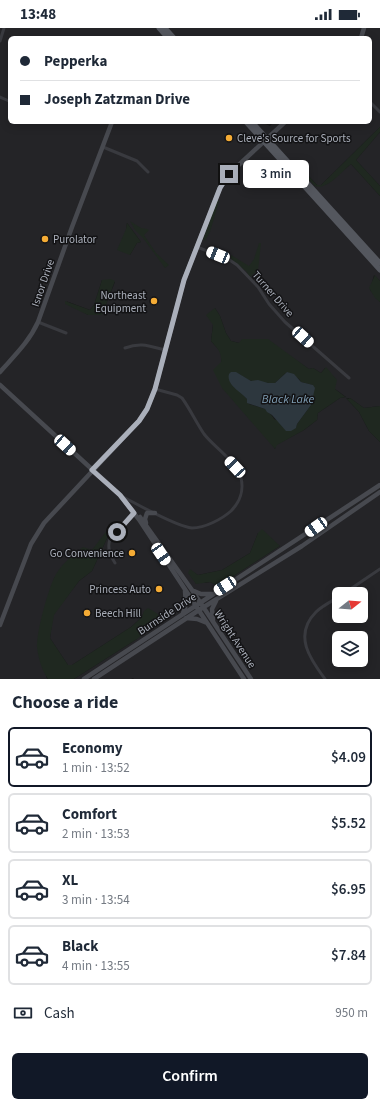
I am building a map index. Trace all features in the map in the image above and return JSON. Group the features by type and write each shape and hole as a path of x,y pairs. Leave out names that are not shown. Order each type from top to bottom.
{"main road":[{"path":"159,28 166,36"},
{"path":"165,28 172,36"},
{"name":"Isnor Drive","path":"0,372 27,343 38,322 72,226 111,124"},
{"path":"248,124 266,140 380,263"},
{"path":"254,124 380,270"},
{"path":"0,625 31,544 38,530 139,421 147,409 155,389 184,280 220,188 224,181 283,124"},
{"name":"Wright Avenue","path":"1,387 120,495 134,513 185,589 200,606"},
{"name":"Burnside Drive","path":"94,679 186,618 214,593 380,485"},
{"name":"Burnside Drive","path":"84,679 183,613 219,598 302,546 380,492"},
{"path":"148,526 145,516 150,512 155,513"},
{"name":"Wright Avenue","path":"134,513 138,514 148,526 192,590 244,679"},
{"path":"154,544 162,546"},
{"path":"183,613 186,605 185,589"},
{"path":"192,590 201,594 214,593"},
{"path":"186,618 211,623 212,608 219,598"},
{"name":"Wright Avenue","path":"211,623 251,679"}],"street":[{"path":"0,41 4,28"},
{"path":"372,104 380,112"},
{"path":"103,148 137,161 148,172"},
{"name":"Turner Drive","path":"197,246 228,259 237,265 258,287 269,304 285,322 350,378"},
{"path":"38,322 66,333"},
{"path":"125,348 136,344 141,344 165,350"},
{"path":"120,495 155,513 183,526 191,528 200,527 222,517 232,510 240,499 242,484 235,467 205,435 182,398 155,389"},
{"path":"115,563 109,551 108,544 110,538 134,513"},
{"path":"353,587 380,569"},
{"path":"324,679 307,651 305,645 306,631 310,620 317,611 332,601"}],"shaded area":[{"path":"0,28 380,28 380,127 321,185 327,184 351,164 380,196 380,281 374,275 370,290 380,302 380,406 364,408 350,398 346,398 359,412 369,431 380,442 380,679 74,679 137,639 144,611 142,617 131,627 72,665 68,665 50,638 53,615 79,581 92,571 109,534 92,550 54,578 46,677 48,679 0,679","holes":["298,165 317,185 321,185 315,186","127,223 141,242 137,243 130,255 126,229","102,280 115,282 102,314 88,315 66,301 90,310 94,305","215,308 231,341 287,354 309,369 313,368 321,373 325,368 335,389 346,397 340,398 318,413 317,420 304,430 276,445 275,449 221,362 222,355 211,341","258,533 280,546 218,586 210,582 200,582 196,584 190,570 198,575 222,570 250,553"]},
{"path":"380,127 380,132 356,160 380,186 380,196 351,164 334,180 320,187 315,186 296,167 298,165 317,185 321,185"},
{"path":"380,132 380,186 356,160"},
{"path":"217,200 219,201 210,232 205,241 203,239"},
{"path":"130,221 141,228 149,230 144,235 156,253 169,265 165,268 143,238 135,230"},
{"path":"127,223 141,242 137,243 130,255 117,250"},
{"path":"259,243 261,243 258,270 250,277 246,271 231,259 231,255 249,266 254,259"},
{"path":"375,275 380,281 380,302 375,298 369,288"},
{"path":"111,279 115,281 102,315 88,315 65,304 65,301 90,310 94,305 102,280"},
{"path":"215,308 231,341 239,343 242,339 268,339 309,369 313,368 321,373 326,367 337,380 335,389 348,399 350,398 364,408 380,406 380,442 369,431 359,412 345,397 340,398 318,413 317,420 304,430 277,445 275,449 222,388 213,370 221,362 221,355 219,350 211,341 213,325 206,315","holes":["231,372 254,382 263,383 275,383 287,372 299,379 301,382 313,385 311,405 297,424 296,428 274,419 265,409 249,404"]},
{"path":"108,529 109,534 92,571 79,581 54,615 50,638 68,665 72,665 131,627 142,617 144,611 148,608 164,619 137,639 74,679 48,679 38,655 37,640 48,593 54,578 63,565 83,547 92,550"},
{"path":"262,529 280,546 218,586 210,582 196,584 188,573 190,569 198,575 222,570 250,553 258,533"}],"water":[{"name":"Black Lake","path":"231,372 236,372 251,381 258,380 268,383 275,383 287,372 294,374 301,382 313,385 315,388 311,405 297,424 296,428 291,431 286,431 265,409 247,403 247,399 230,382 229,374"}],"place":[{"name":"Cleve's Source for Sports","path":"229,138"},
{"name":"Purolator","path":"45,239"},
{"name":"Northeast Equipment","path":"154,301"},
{"name":"Go Convenience","path":"132,553"},
{"name":"Princess Auto","path":"159,589"},
{"name":"Beech Hill","path":"87,613"}],"route":[{"path":"117,532 134,513 120,495 92,470 139,421 147,409 155,389 184,280 220,188 229,174"}]}
